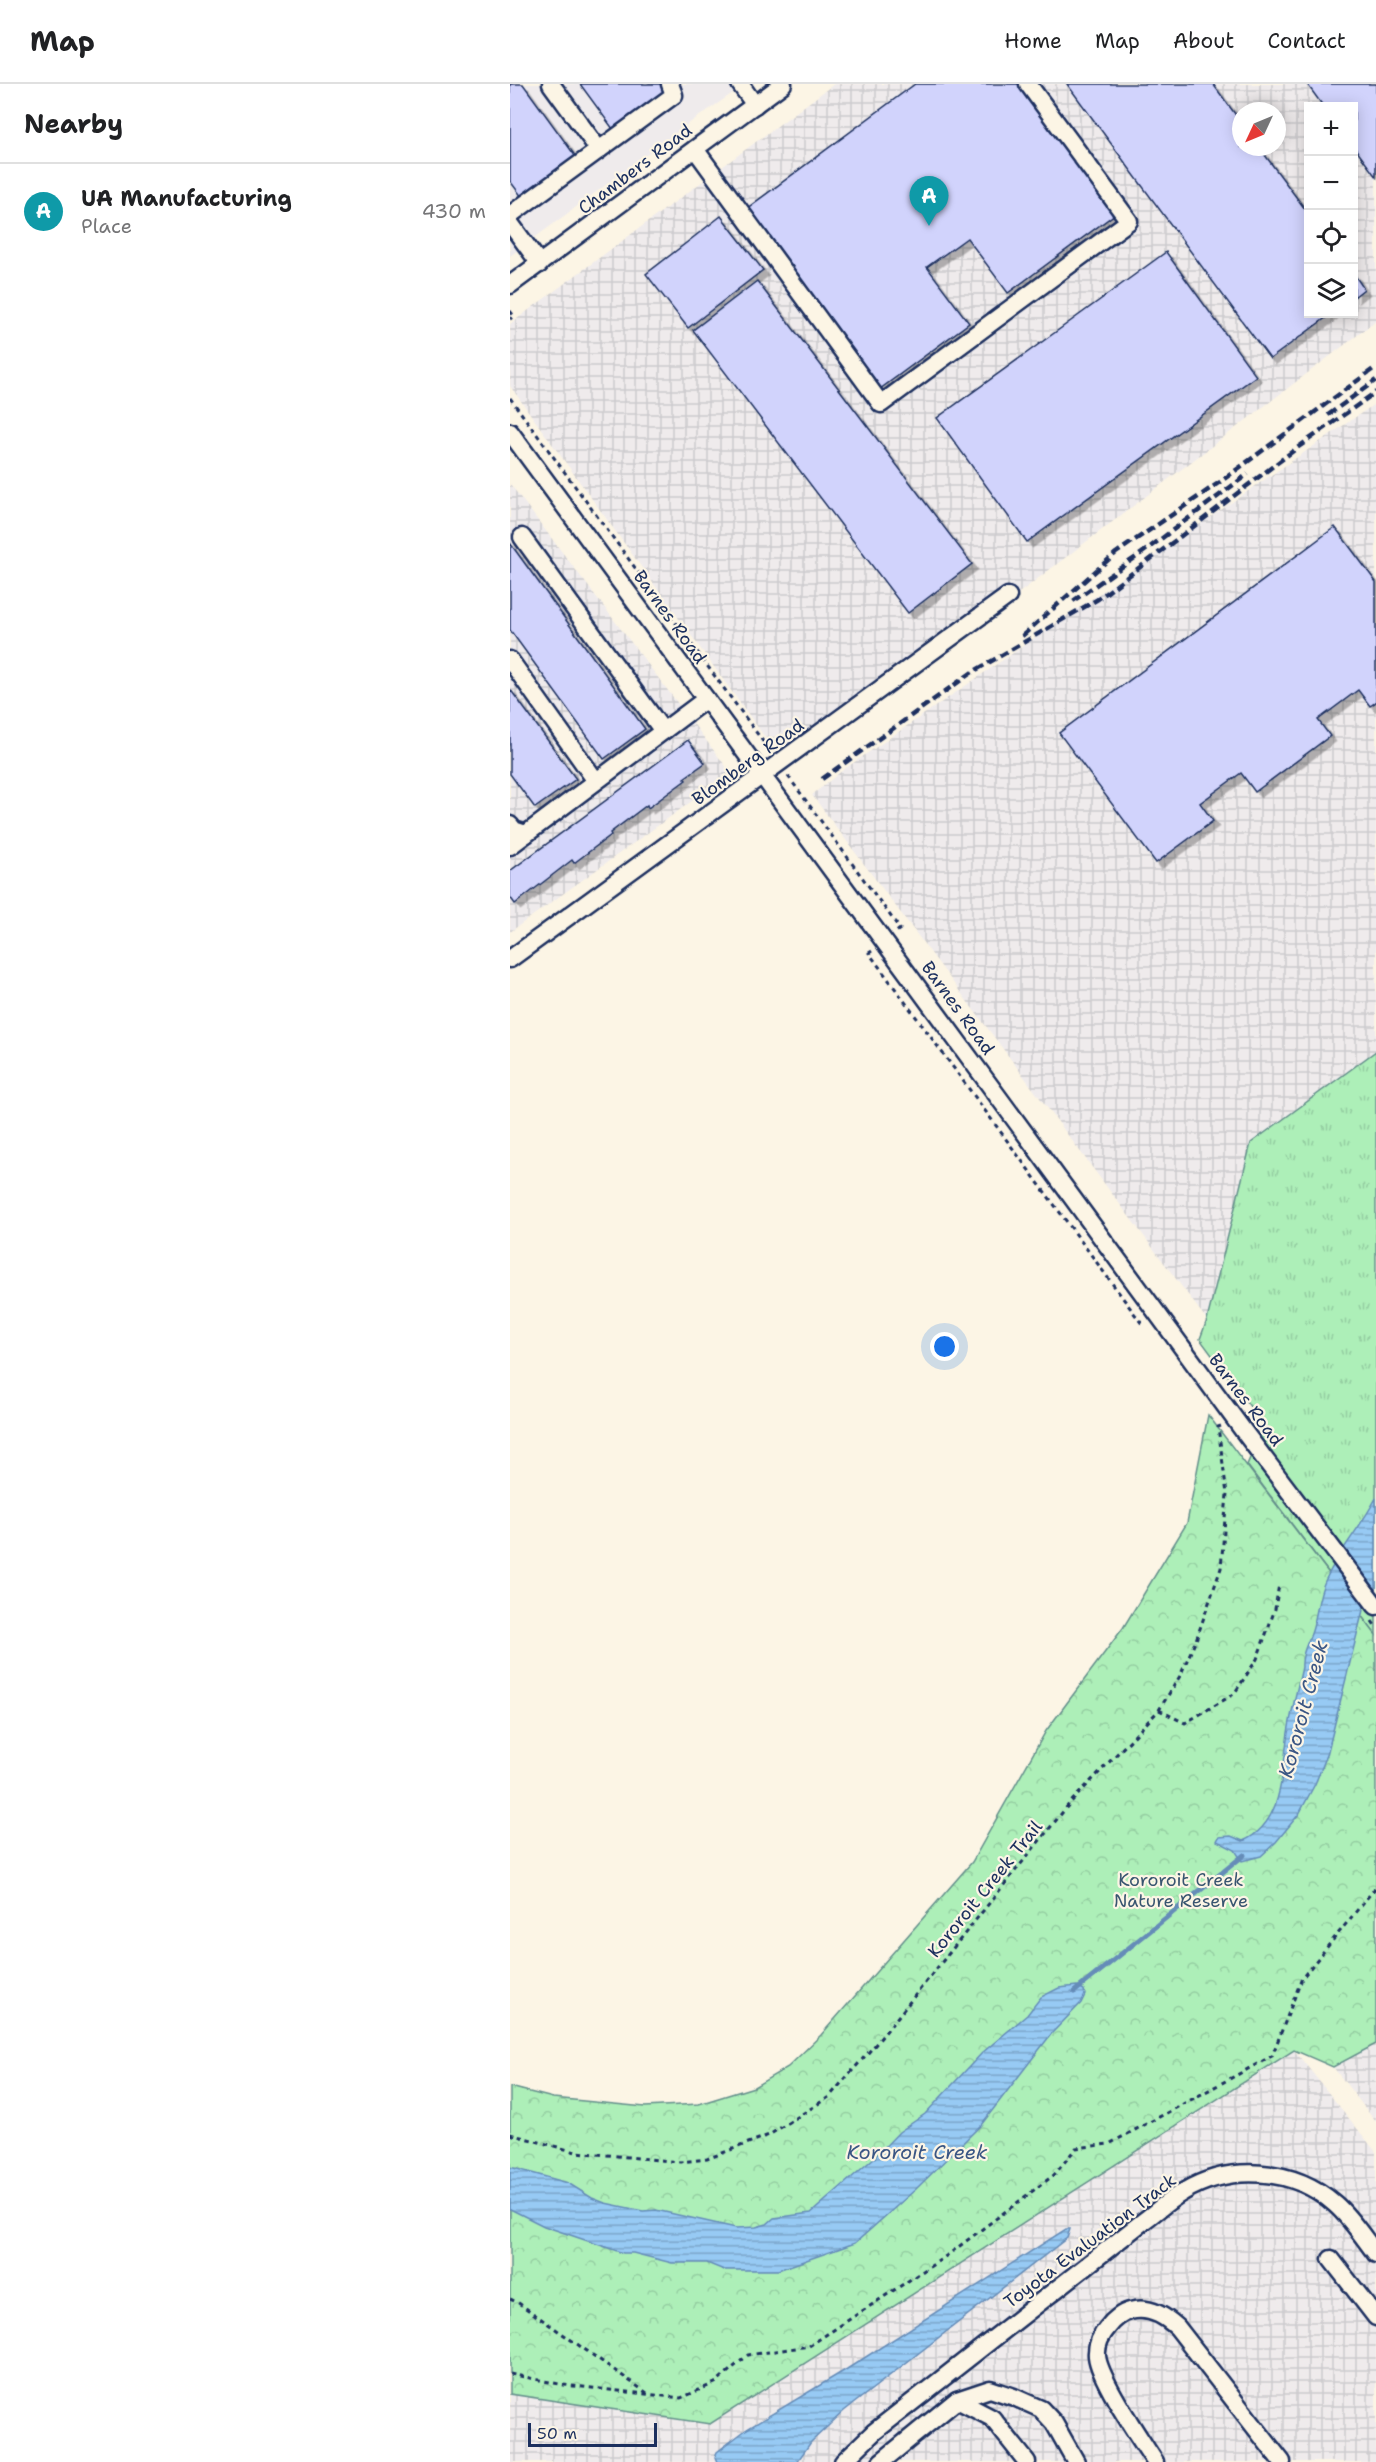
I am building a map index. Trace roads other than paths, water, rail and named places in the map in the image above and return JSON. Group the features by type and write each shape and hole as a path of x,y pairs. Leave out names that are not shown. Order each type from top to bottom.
{"street":[{"path":"551,84 599,150"},
{"path":"510,215 674,95 670,84"},
{"path":"740,84 755,105"},
{"name":"Chambers Road","path":"510,285 783,84"},
{"path":"695,148 881,404 1129,220 1028,84"},
{"path":"510,223 540,264"},
{"name":"Barnes Road","path":"510,432 1376,1606"},
{"path":"522,537 663,731"},
{"name":"Blomberg Road","path":"510,959 1008,596"},
{"path":"510,660 596,781"},
{"path":"510,846 706,699"},
{"path":"510,825 514,830 526,834"},
{"name":"Toyota Evaluation Track","path":"843,2462 874,2432 1145,2220 1183,2192 1214,2178 1262,2173 1291,2179 1334,2203 1376,2254"},
{"path":"1331,2259 1376,2317"},
{"path":"1155,2462 1105,2379 1097,2356 1097,2347 1106,2329 1112,2321 1130,2311 1159,2313 1177,2326 1282,2462"},
{"path":"881,2462 957,2400 990,2389 1041,2409 1054,2423 1076,2462"},
{"path":"957,2400 992,2418 1027,2462"}],"water":[{"name":"Kororoit Creek","path":"1376,1498 1376,1592 1365,1602 1327,1755 1299,1814 1261,1856 1242,1861 1235,1850 1217,1841 1219,1837 1231,1836 1243,1841 1266,1823 1273,1811 1281,1783 1288,1731 1303,1658 1319,1599 1337,1559"},
{"name":"Kororoit Creek","path":"1077,1986 1084,1990 1085,1995 1081,2003 1052,2033 981,2125 916,2189 855,2243 778,2270 724,2270 707,2263 672,2263 633,2253 623,2253 544,2226 510,2209 510,2167 568,2183 605,2203 643,2211 656,2210 736,2228 756,2227 767,2224 774,2218 811,2213 875,2157 899,2132 925,2114 982,2053 1027,2015 1041,1997 1059,1988"},
{"path":"1066,2229 1070,2229 1067,2238 844,2411 811,2442 797,2462 717,2462 715,2457 717,2452 747,2429 847,2369"}],"waterway":[{"name":"Kororoit Creek","path":"1074,1992 1244,1855"}],"railway":[{"path":"1022,636 1116,553 1220,482 1376,367"},
{"path":"1328,415 1376,380"},
{"path":"822,779 971,673 1098,599 1297,448 1376,392"},
{"path":"1073,601 1248,474"}],"place":[{"name":"UA Manufacturing","path":"929,226"}],"park label":[{"name":"Kororoit Creek Nature Reserve","path":"1181,1890"}]}
